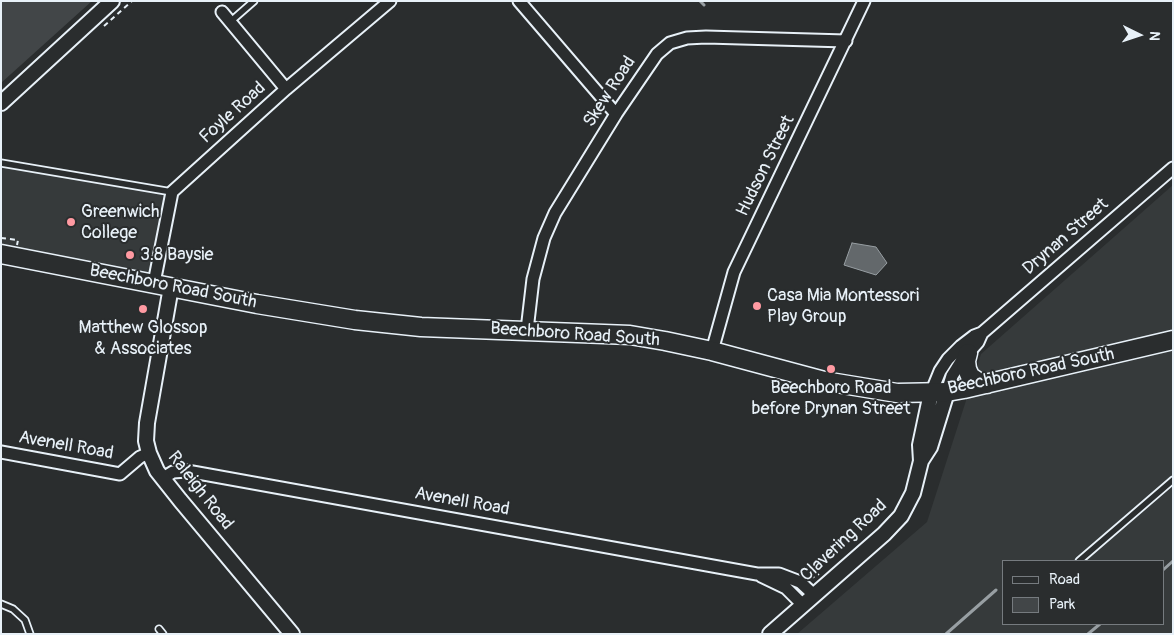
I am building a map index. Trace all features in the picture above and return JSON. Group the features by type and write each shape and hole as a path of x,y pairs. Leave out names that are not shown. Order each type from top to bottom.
{"main road":[{"name":"Beechboro Road South","path":"1,254 322,316 422,327 630,335 665,340 824,381 897,393 939,392 987,384 1173,340"},
{"path":"968,353 966,369 970,376 980,383 987,384"}],"street":[{"path":"1,103 112,1"},
{"name":"Foyle Road","path":"172,192 286,89 390,1"},
{"path":"519,1 616,114"},
{"name":"Hudson Street","path":"712,351 734,272 846,42 864,1"},
{"path":"222,12 286,89"},
{"name":"Skew Road","path":"527,330 534,279 544,238 555,213 616,114 657,54 670,43 687,38 846,42"},
{"name":"Drynan Street","path":"939,392 940,371 948,359 969,340 982,333 1173,168"},
{"path":"154,283 172,192"},
{"name":"Raleigh Road","path":"172,287 147,423 146,441 149,454 163,478 292,634"},
{"name":"Drynan Street","path":"939,392 978,342 982,333"},
{"name":"Clavering Road","path":"770,634 884,534 901,516 913,492 921,461 930,447 939,392"},
{"name":"Avenell Road","path":"1,452 120,474 140,456 149,454"},
{"name":"Avenell Road","path":"163,478 173,472 187,471 757,574 779,574 800,582 814,594"},
{"name":"Avenell Road","path":"757,574 786,588 803,605"}],"lane":[{"path":"230,22 254,1"},
{"path":"1,163 172,192"},
{"path":"1080,560 1173,480"},
{"path":"1,604 13,610 25,620 30,634"}],"path":[{"path":"1,238 18,240"},
{"path":"807,580 826,569"}],"shaded area":[{"path":"1,163 169,191 152,281 1,254"},
{"path":"1173,185 1173,634 797,634 927,522 981,354"},
{"path":"852,243 876,247 887,263 876,275 844,265"}],"green space":[{"path":"1,1 92,1 1,83"}],"waterway":[{"path":"700,1 704,5"},
{"path":"1164,569 1173,561"},
{"path":"946,634 996,590"},
{"path":"1088,634 1099,625"}],"place":[{"name":"Greenwich College","path":"71,222"},
{"name":"3.8 Baysie","path":"130,255"},
{"name":"Casa Mia Montessori Play Group","path":"757,306"},
{"name":"Matthew Glossop & Associates","path":"143,309"},
{"name":"Beechboro Road before Drynan Street","path":"831,369"}]}
